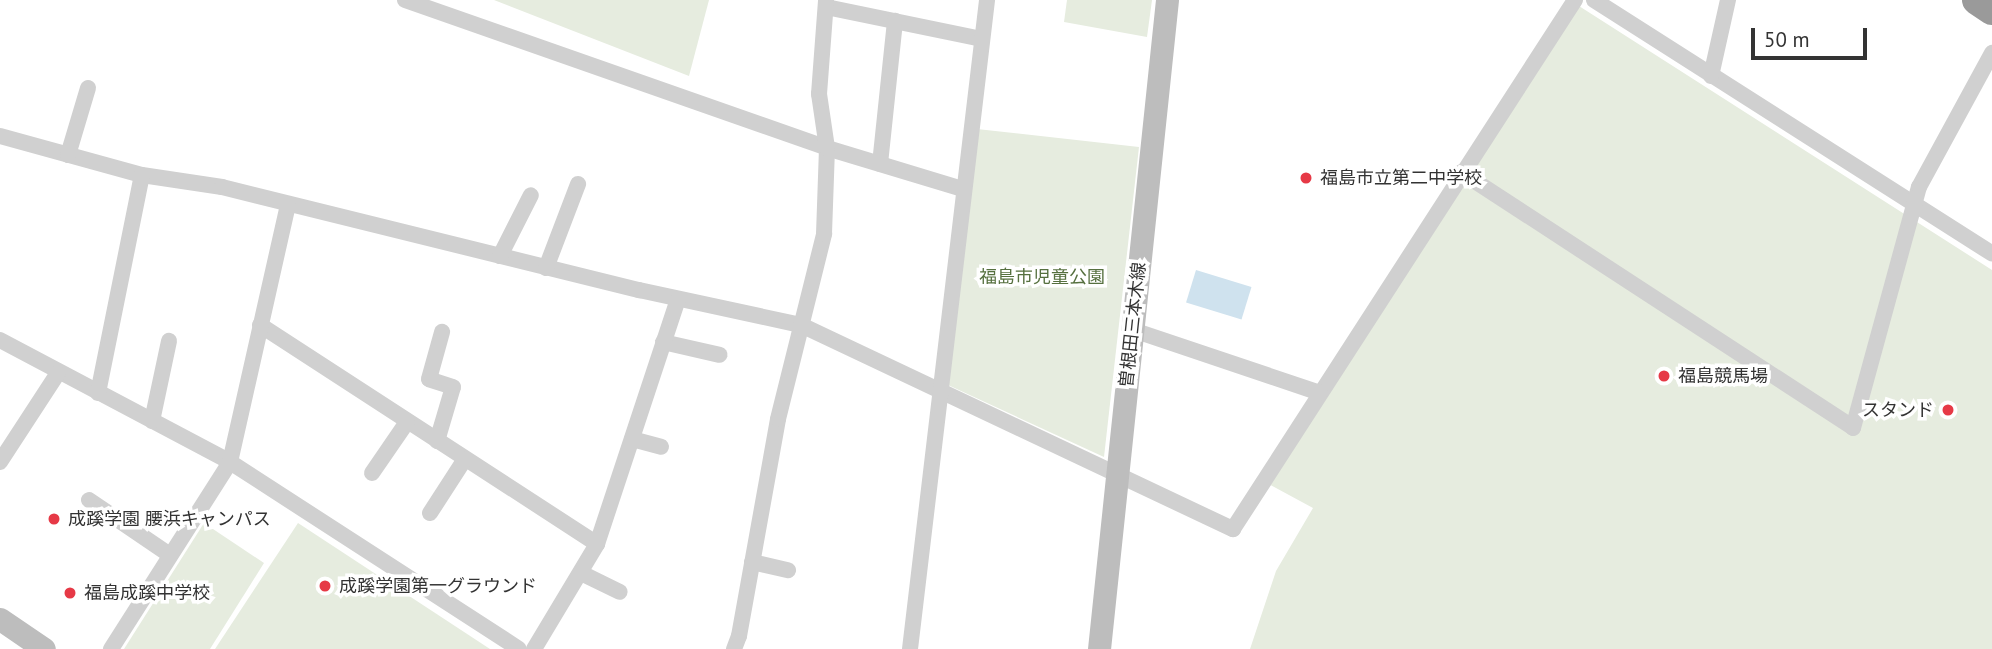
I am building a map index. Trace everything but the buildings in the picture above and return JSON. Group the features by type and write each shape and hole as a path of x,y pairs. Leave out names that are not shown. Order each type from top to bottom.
{"highway":[{"path":"1977,0 1992,10"}],"street":[{"path":"405,0 827,148 963,188"},
{"path":"910,649 986,0"},
{"name":"曽根田三本木線","path":"1099,649 1167,0"},
{"path":"0,136 142,175 222,187 546,268 801,325 940,393 1233,529 1461,172 1575,0"},
{"path":"1594,0 1992,254"},
{"path":"1711,76 1728,0"},
{"path":"738,648 778,419 824,234 827,148 819,94 826,3 895,21 982,38"},
{"path":"880,164 895,21"},
{"path":"1461,172 1853,428 1919,187 1992,53"},
{"path":"68,155 88,88"},
{"path":"98,393 142,175"},
{"path":"546,268 578,184"},
{"path":"500,256 531,195"},
{"path":"111,649 230,462 288,205"},
{"path":"534,649 597,544 678,299"},
{"path":"260,326 597,544"},
{"path":"1133,330 1320,393"},
{"path":"437,441 453,387 429,379 442,332"},
{"path":"0,340 230,462 519,649"},
{"path":"152,421 169,341"},
{"path":"663,342 720,355"},
{"path":"0,462 58,373"},
{"path":"372,473 407,422"},
{"path":"632,439 661,447"},
{"path":"430,513 465,459"},
{"path":"89,500 170,555"},
{"path":"752,562 788,570"},
{"path":"581,573 620,592"},
{"path":"0,619 44,649"}],"green space":[{"path":"494,0 709,0 689,76"},
{"path":"1067,0 1152,0 1147,37 1064,22"},
{"name":"福島競馬場","path":"1579,6 1992,270 1992,649 1250,649 1276,571 1313,508 1267,483"},
{"name":"福島市児童公園","path":"977,129 1139,147 1104,457 948,385"},
{"path":"204,523 264,563 210,649 124,649"},
{"name":"成蹊学園第一グラウンド","path":"298,523 490,649 215,649"}],"water":[{"path":"1196,270 1251,287 1242,319 1186,303"}],"place":[{"name":"福島市立第二中学校","path":"1306,178"},
{"name":"福島競馬場","path":"1664,376"},
{"name":"スタンド","path":"1948,410"},
{"name":"成蹊学園 腰浜キャンパス","path":"54,519"},
{"name":"成蹊学園第一グラウンド","path":"325,586"},
{"name":"福島成蹊中学校","path":"70,593"}]}
